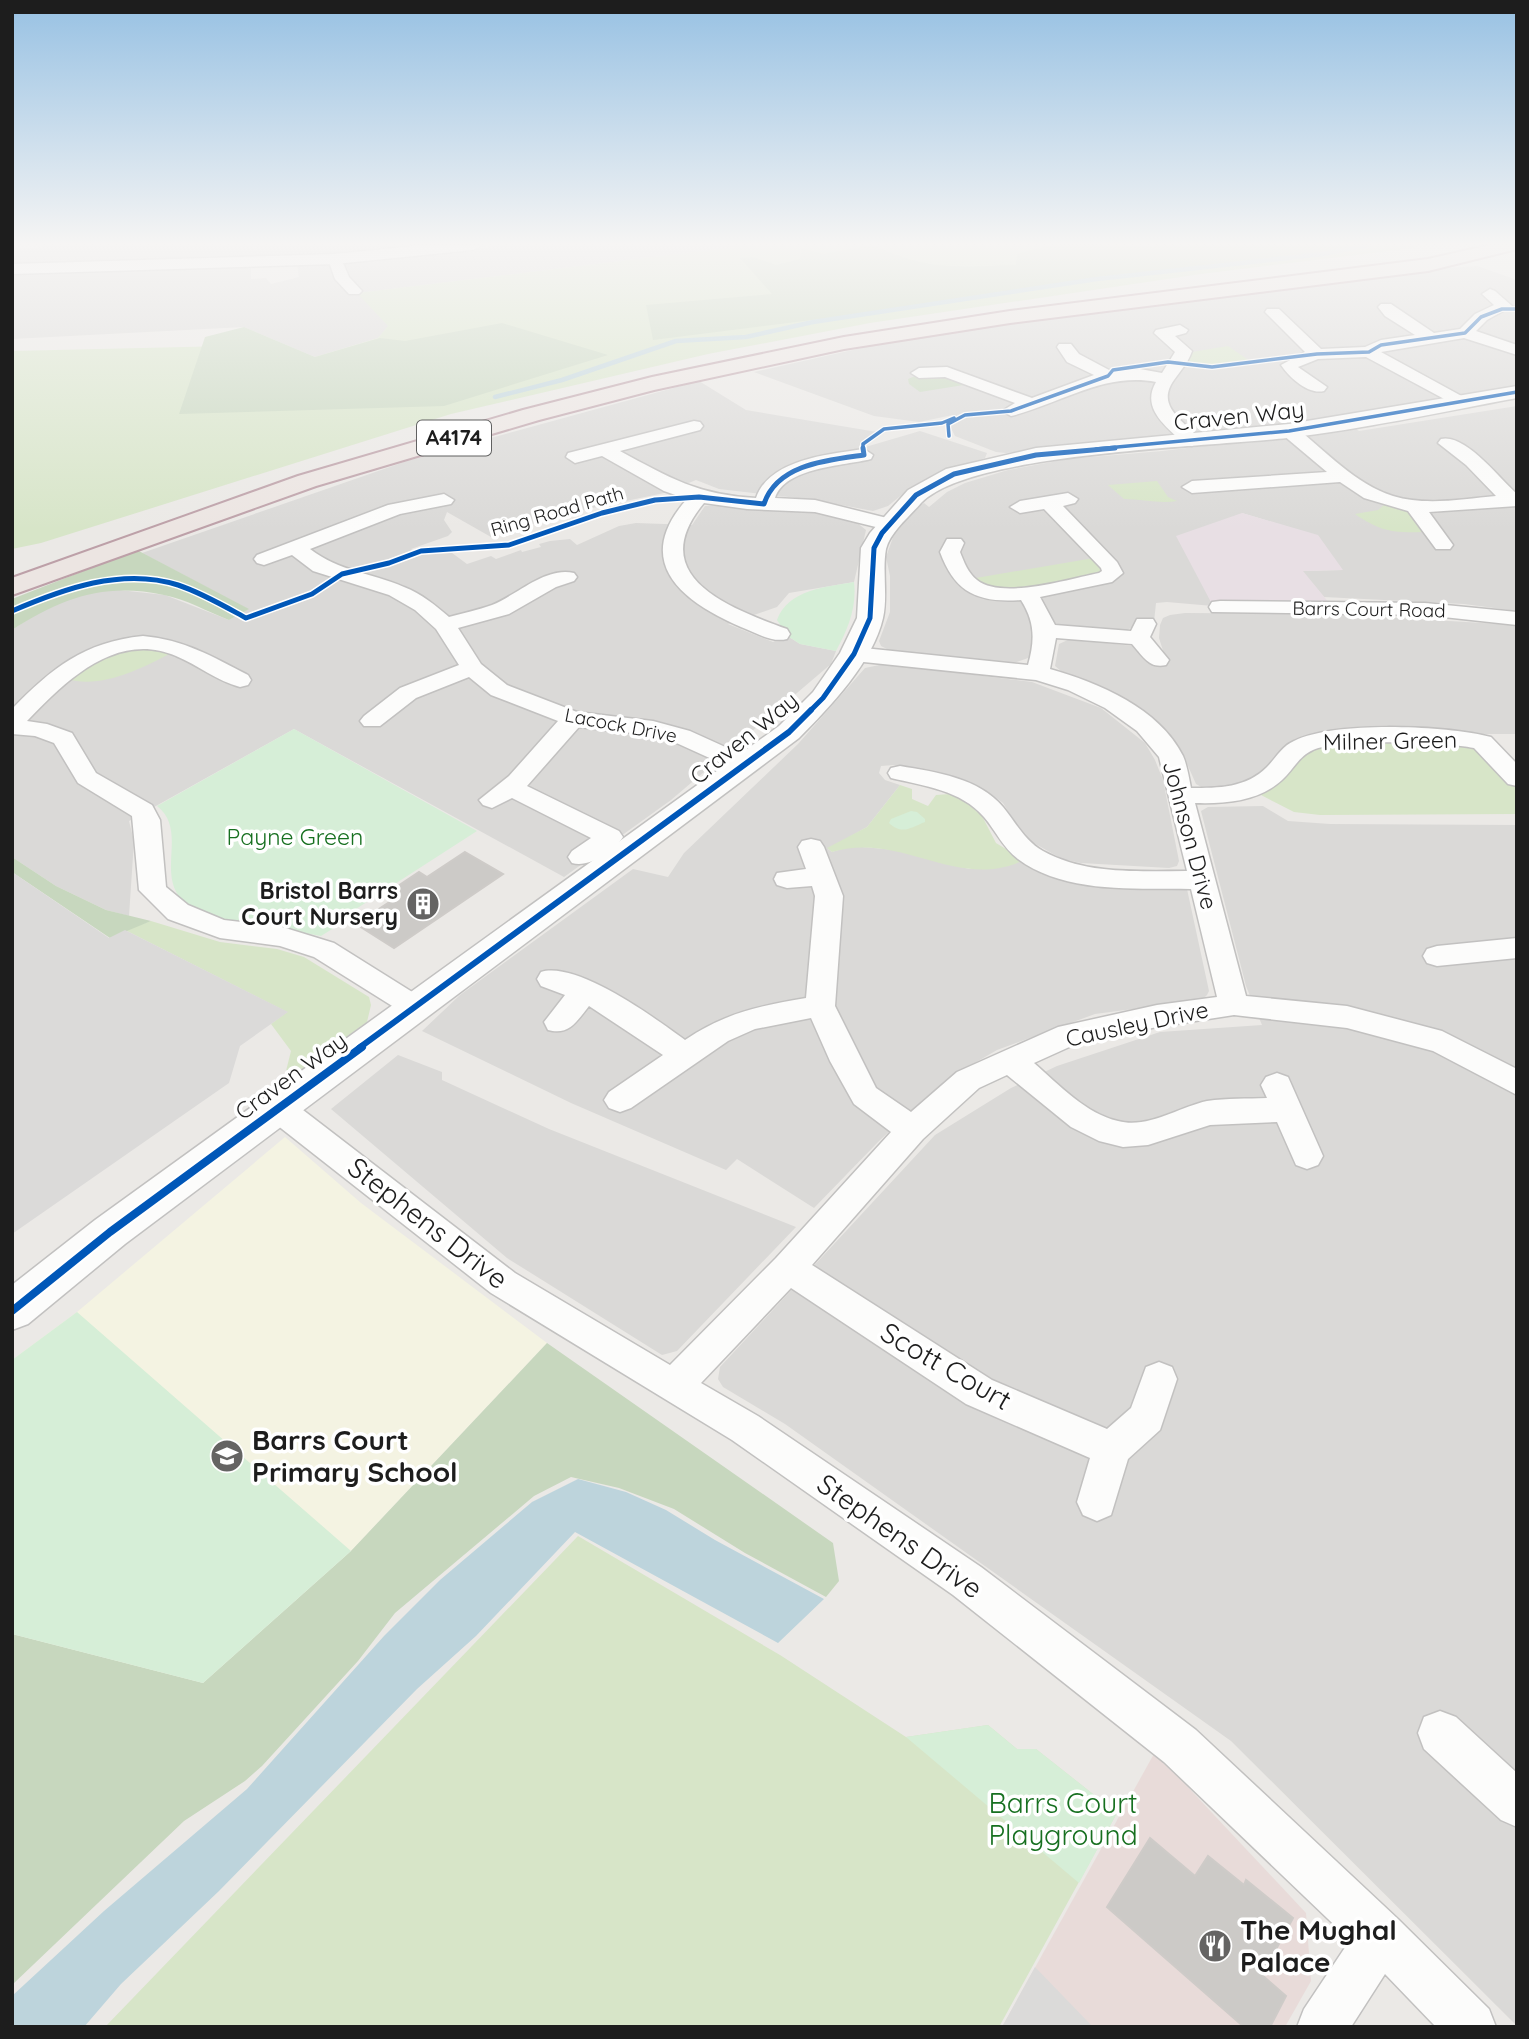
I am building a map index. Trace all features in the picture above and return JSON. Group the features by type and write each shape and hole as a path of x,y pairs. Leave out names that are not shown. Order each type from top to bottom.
{"highway":[{"name":"A4174","path":"12,568 281,475 515,406 711,359 809,340"},
{"name":"A4174","path":"12,587 47,572 307,481 530,415 652,384 869,340"}],"street":[{"path":"1171,340 1184,351 1180,363 1158,390 1157,402 1164,415 1192,441"},
{"path":"1302,340 1317,354"},
{"path":"1318,387 1289,367 1292,362 1317,354 1369,352 1381,345 1416,340"},
{"path":"1483,340 1511,351"},
{"path":"1065,348 1073,358 1108,376"},
{"path":"1369,352 1461,403"},
{"path":"919,373 948,368 1030,403"},
{"path":"1011,411 1108,376 1140,374 1166,379"},
{"path":"1293,392 1337,384"},
{"name":"Craven Way","path":"12,1311 110,1233 789,732 823,698 854,654 870,618 874,548 888,524 916,495 954,474 980,466 1060,452 1289,430 1517,393"},
{"path":"575,457 694,426"},
{"path":"1289,430 1363,490 1378,498 1414,505 1514,500"},
{"path":"1447,443 1473,461 1514,500"},
{"path":"605,450 671,487 699,497 824,507 888,524"},
{"path":"764,504 770,488 796,472 831,459 864,455"},
{"path":"1192,487 1346,476"},
{"path":"1214,484 1236,505"},
{"path":"699,497 675,530 672,561 682,579 713,605 762,618 779,634"},
{"path":"1020,507 1072,499"},
{"path":"264,559 395,509 453,500"},
{"path":"928,550 952,547 967,585 983,593 1009,595 1105,578 1121,580 1048,502"},
{"path":"1414,505 1443,545"},
{"name":"Lacock Drive","path":"296,548 320,567 396,591 423,605 445,625 472,668 499,690 573,719 653,728 681,736 745,765"},
{"path":"445,625 501,609 556,586"},
{"path":"1027,593 1042,615 1047,631 1038,673"},
{"name":"Barrs Court Road","path":"1220,607 1412,608 1517,619"},
{"path":"1047,631 1142,631 1158,660"},
{"path":"12,725 73,664 94,653 118,646 142,643 166,645 240,680"},
{"name":"Johnson Drive","path":"854,654 1038,673 1067,680 1099,694 1147,727 1161,740 1171,757 1234,1006"},
{"path":"372,720 386,695 472,668"},
{"path":"573,719 501,793 610,837 580,857"},
{"path":"12,725 40,729 63,738 87,778 143,811 147,820 153,890 178,912 220,929 282,937 324,950 415,1007"},
{"name":"Milner Green","path":"1181,795 1225,796 1247,792 1272,776 1291,751 1312,742 1345,737 1482,741 1517,779"},
{"path":"900,773 967,791 990,808 1014,843 1034,858 1054,867 1094,877 1203,880"},
{"path":"811,847 829,896 820,1006 845,1061 865,1096 912,1130"},
{"path":"787,879 823,876"},
{"path":"1437,956 1517,948"},
{"path":"551,979 586,990 623,1010 684,1055"},
{"path":"559,1022 586,990"},
{"path":"620,1100 717,1033 749,1019 820,1006"},
{"name":"Causley Drive","path":"673,1387 788,1268 912,1130 968,1080 1069,1035 1157,1016 1234,1006 1347,1017 1442,1042 1517,1083"},
{"path":"1009,1060 1085,1121 1113,1133 1144,1135 1178,1121 1281,1098 1307,1156"},
{"name":"Stephens Drive","path":"279,1109 503,1283 745,1428 944,1566 1111,1692 1180,1746 1381,1936 1471,2027"},
{"name":"Scott Court","path":"788,1268 979,1392 1112,1449"},
{"path":"1097,1502 1112,1449 1147,1418 1159,1380"},
{"path":"1440,1733 1517,1804"},
{"path":"1322,2027 1381,1936"}],"shaded area":[{"path":"204,340 275,340 315,357 373,340 559,340 608,355 444,406 179,414"},
{"path":"275,340 371,340 315,357"},
{"path":"908,340 1517,340 1517,385 1355,414 1212,433 1006,453 996,452 955,436 950,426 958,420 953,415 919,422 874,416 754,372"},
{"path":"915,376 946,378 970,384 920,392 909,384 908,379"},
{"path":"699,381 746,410 877,432 864,440 862,448 920,431 987,453 985,458 934,475 909,489 888,506 873,511 815,500 719,489 696,480 664,493 564,514 491,537 447,512 444,520 452,532 448,536 411,549 418,554 448,550 467,564 491,556 496,559 521,550 522,552 541,547 539,544 550,541 570,539 577,545 619,526 636,523 692,525 705,506 720,505 809,510 855,521 866,530 854,582 789,593 777,607 728,624 773,642 786,635 800,644 836,651 831,664 671,800 564,877 294,729 129,821 134,841 129,916 106,910 56,886 12,857 12,630 38,613 73,596 110,589 165,595 229,620 248,609 142,553 407,461"},
{"path":"1517,406 1517,611 1464,604 1324,597 1302,571 1342,570 1318,536 1242,513 1213,606 1156,603 1154,622 1136,621 1135,626 1121,633 1066,627 1031,657 1014,663 893,652 881,646 879,641 890,612 890,576 886,557 897,526 916,507 924,503 929,507 947,492 965,483 1008,470 1068,459 1162,451 1355,428 1359,431"},
{"path":"1242,513 1318,535 1343,570 1303,571 1330,604 1213,606 1176,536"},
{"path":"137,550 249,609 229,620 172,597 122,590 66,601 12,630 12,599"},
{"path":"1185,613 1330,614 1517,625 1517,734 1351,734 1270,769 1244,788 1205,789 1196,784 1180,748 1168,732 1135,707 1096,684 1061,671 1055,666 1059,644 1070,639 1133,646 1146,653 1147,661 1167,663 1159,638 1160,625 1163,618"},
{"path":"884,664 1032,682 1101,708 1145,743 1155,760 1163,780 1179,861 1177,866 1169,868 1081,863 1062,859 1032,842 1020,831 1003,803 988,792 949,777 894,765 881,766 879,773 885,780 900,785 867,827 828,849 832,852 852,846 895,850 969,869 1024,860 1187,889 1209,991 1202,1000 1095,1014 997,1050 966,1068 926,1097 814,1208 737,1159 726,1170 571,1103 422,1031 460,995 633,869 668,877 684,853 798,744 865,668"},
{"path":"1263,806 1288,821 1330,824 1517,825 1517,2026 1231,1741 785,1424 723,1387 718,1379 720,1367 935,1135 1011,1088 1057,1066 1160,1032 1262,1025 1246,986 1201,811 1208,807"},
{"path":"12,857 56,886 106,910 151,921 110,938 12,872"},
{"path":"12,872 109,938 125,930 288,1012 240,1046 229,1083 12,1234"},
{"path":"398,1055 442,1072 442,1080 549,1129 796,1227 677,1351 662,1355 507,1258 331,1109"},
{"name":"Barrs Court Primary School","path":"285,1137 361,1203 547,1343 351,1551 203,1683 12,1634 12,1360 77,1312"},
{"path":"547,1343 833,1543 839,1581 826,1597 745,1553 674,1509 619,1488 571,1477 534,1496 395,1613 358,1661 262,1766 245,1781 184,1821 12,1985 12,1634 203,1683 351,1551"},
{"path":"1155,1752 1306,1913 1311,1981 1285,2027 1002,2027"},
{"path":"1035,1967 1093,2027 1002,2027"}],"green space":[{"path":"371,340 780,340 708,354 451,414 41,543 12,549 12,351 228,346 315,357"},
{"path":"1228,346 1250,361 1209,365 1188,362 1192,352"},
{"path":"1157,481 1168,497 1177,501 1124,499 1108,485"},
{"path":"1384,505 1407,509 1422,532 1387,530 1355,514 1378,510"},
{"path":"1094,558 1104,570 1098,574 1002,592 970,579"},
{"path":"854,582 851,618 836,651 800,644 786,635 790,631 777,620 790,602 810,591"},
{"path":"155,648 171,653 120,676 93,681 67,679 87,665 108,656"},
{"name":"Payne Green","path":"294,729 477,831 342,918 345,921 321,936 222,921 188,906 177,893 172,878 171,832 167,818 157,806"},
{"path":"1434,741 1473,747 1491,760 1517,788 1517,814 1320,815 1294,812 1261,795 1262,791 1276,783 1309,751 1327,745"},
{"path":"900,785 912,789 912,799 928,806 936,795 950,794 967,803 982,816 996,843 1024,860 999,868 976,869 882,849 858,848 832,852 827,848 867,827"},
{"path":"911,811 917,812 925,822 902,830 889,823 891,819"},
{"path":"151,921 220,942 277,949 304,957 369,997 371,1005 367,1022 283,1083 291,1051 271,1024 287,1012 125,930"},
{"path":"77,1312 351,1551 203,1683 12,1634 12,1360"},
{"path":"578,1536 780,1655 906,1737 988,1725 1017,1749 1036,1749 1117,1813 999,2027 105,2027"},
{"name":"Barrs Court Playground","path":"988,1725 1017,1749 1036,1749 1117,1813 1079,1883 906,1737"}],"water":[{"path":"578,1479 626,1492 666,1510 824,1599 778,1643 575,1532 476,1636 417,1689 219,1891 121,1984 84,2027 12,2027 12,1996 104,1911 247,1789 384,1636 440,1580 532,1502"}],"building":[{"name":"Bristol Barrs Court Nursery","path":"465,852 503,874 394,948 356,924 394,899 386,894 419,872 427,877"},
{"name":"The Mughal Palace","path":"1150,1838 1195,1876 1208,1856 1244,1885 1246,1880 1293,1918 1262,1975 1286,1996 1270,2027 1244,2027 1107,1907"}],"waterway":[{"path":"495,397 562,380 676,341 691,340"}],"cycle path":[{"path":"949,436 948,424 965,415 1011,411 1108,376 1113,370 1168,362 1212,367 1317,354 1369,352 1381,345 1415,340"},
{"path":"12,1311 110,1232 789,732 823,698 854,654 870,618 874,548 882,533 916,495 954,474 1036,455 1289,431 1517,392"},
{"name":"Ring Road Path","path":"12,611 69,589 128,578 168,582 188,588 246,618 312,594 342,574 389,563 421,551 509,545 602,513 655,500 699,497 764,504 769,490 787,474 842,458 864,455 863,444 884,429 942,423 954,418"}],"place":[{"name":"Bristol Barrs Court Nursery","path":"423,904"},
{"name":"Barrs Court Primary School","path":"227,1456"},
{"name":"The Mughal Palace","path":"1215,1946"}]}
